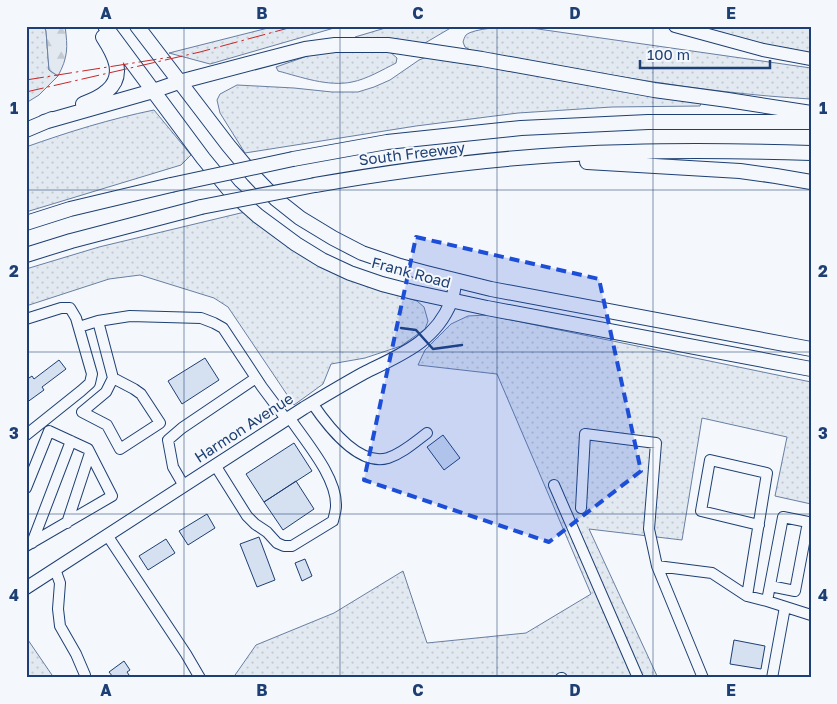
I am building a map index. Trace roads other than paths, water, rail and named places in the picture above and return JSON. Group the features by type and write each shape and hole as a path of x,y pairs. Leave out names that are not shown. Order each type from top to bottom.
{"highway":[{"path":"26,130 100,96 108,90 115,80 118,67 112,51 96,26"},
{"name":"Frank Road","path":"105,26 153,92 230,191 258,216 296,244 322,260 350,273 382,284 452,301 811,369"},
{"name":"Frank Road","path":"137,26 228,145 276,199 300,218 362,253 400,266 490,289 811,349"},
{"path":"44,122 153,92 179,82 305,49 335,45 388,45 482,58 654,90 811,113"},
{"name":"South Freeway","path":"26,223 70,209 171,185 387,142 521,128 648,122 811,122"},
{"name":"South Freeway","path":"26,255 71,241 201,207 382,174 521,158 627,152 736,151 811,153"},
{"path":"521,158 740,171 811,182"}],"main road":[{"path":"675,26 698,30 778,54 811,59"},
{"name":"Harmon Avenue","path":"26,588 312,403 345,383 417,345 440,322 452,301 456,280"}],"lane":[{"path":"26,319 61,308 70,308 76,318 92,374 90,383 82,392 26,435"},
{"path":"79,327 98,321 130,316 201,318 223,328 256,378 325,469 334,493 336,507 333,521 292,546 284,546 277,543 247,516 215,465"},
{"path":"98,321 113,378 106,392 82,412 107,425 120,449 160,423 141,394 113,378"},
{"path":"184,486 173,467 168,440 182,428 256,378"},
{"path":"312,403 335,434 365,457 376,460 388,458 406,450 427,433"},
{"path":"26,488 49,431 88,449 112,496 29,545"},
{"path":"581,508 585,434 656,443 648,529 657,566 703,678"},
{"path":"29,545 71,441"},
{"path":"67,523 90,453"},
{"path":"747,596 768,473 710,460 701,511 759,525"},
{"path":"554,486 638,678"},
{"path":"767,601 783,517 808,522 795,591 770,586"},
{"path":"107,536 200,678"},
{"path":"657,566 712,573 747,596 811,616"},
{"path":"55,570 60,583 58,610 60,626 85,674"},
{"path":"772,678 784,607"}]}
